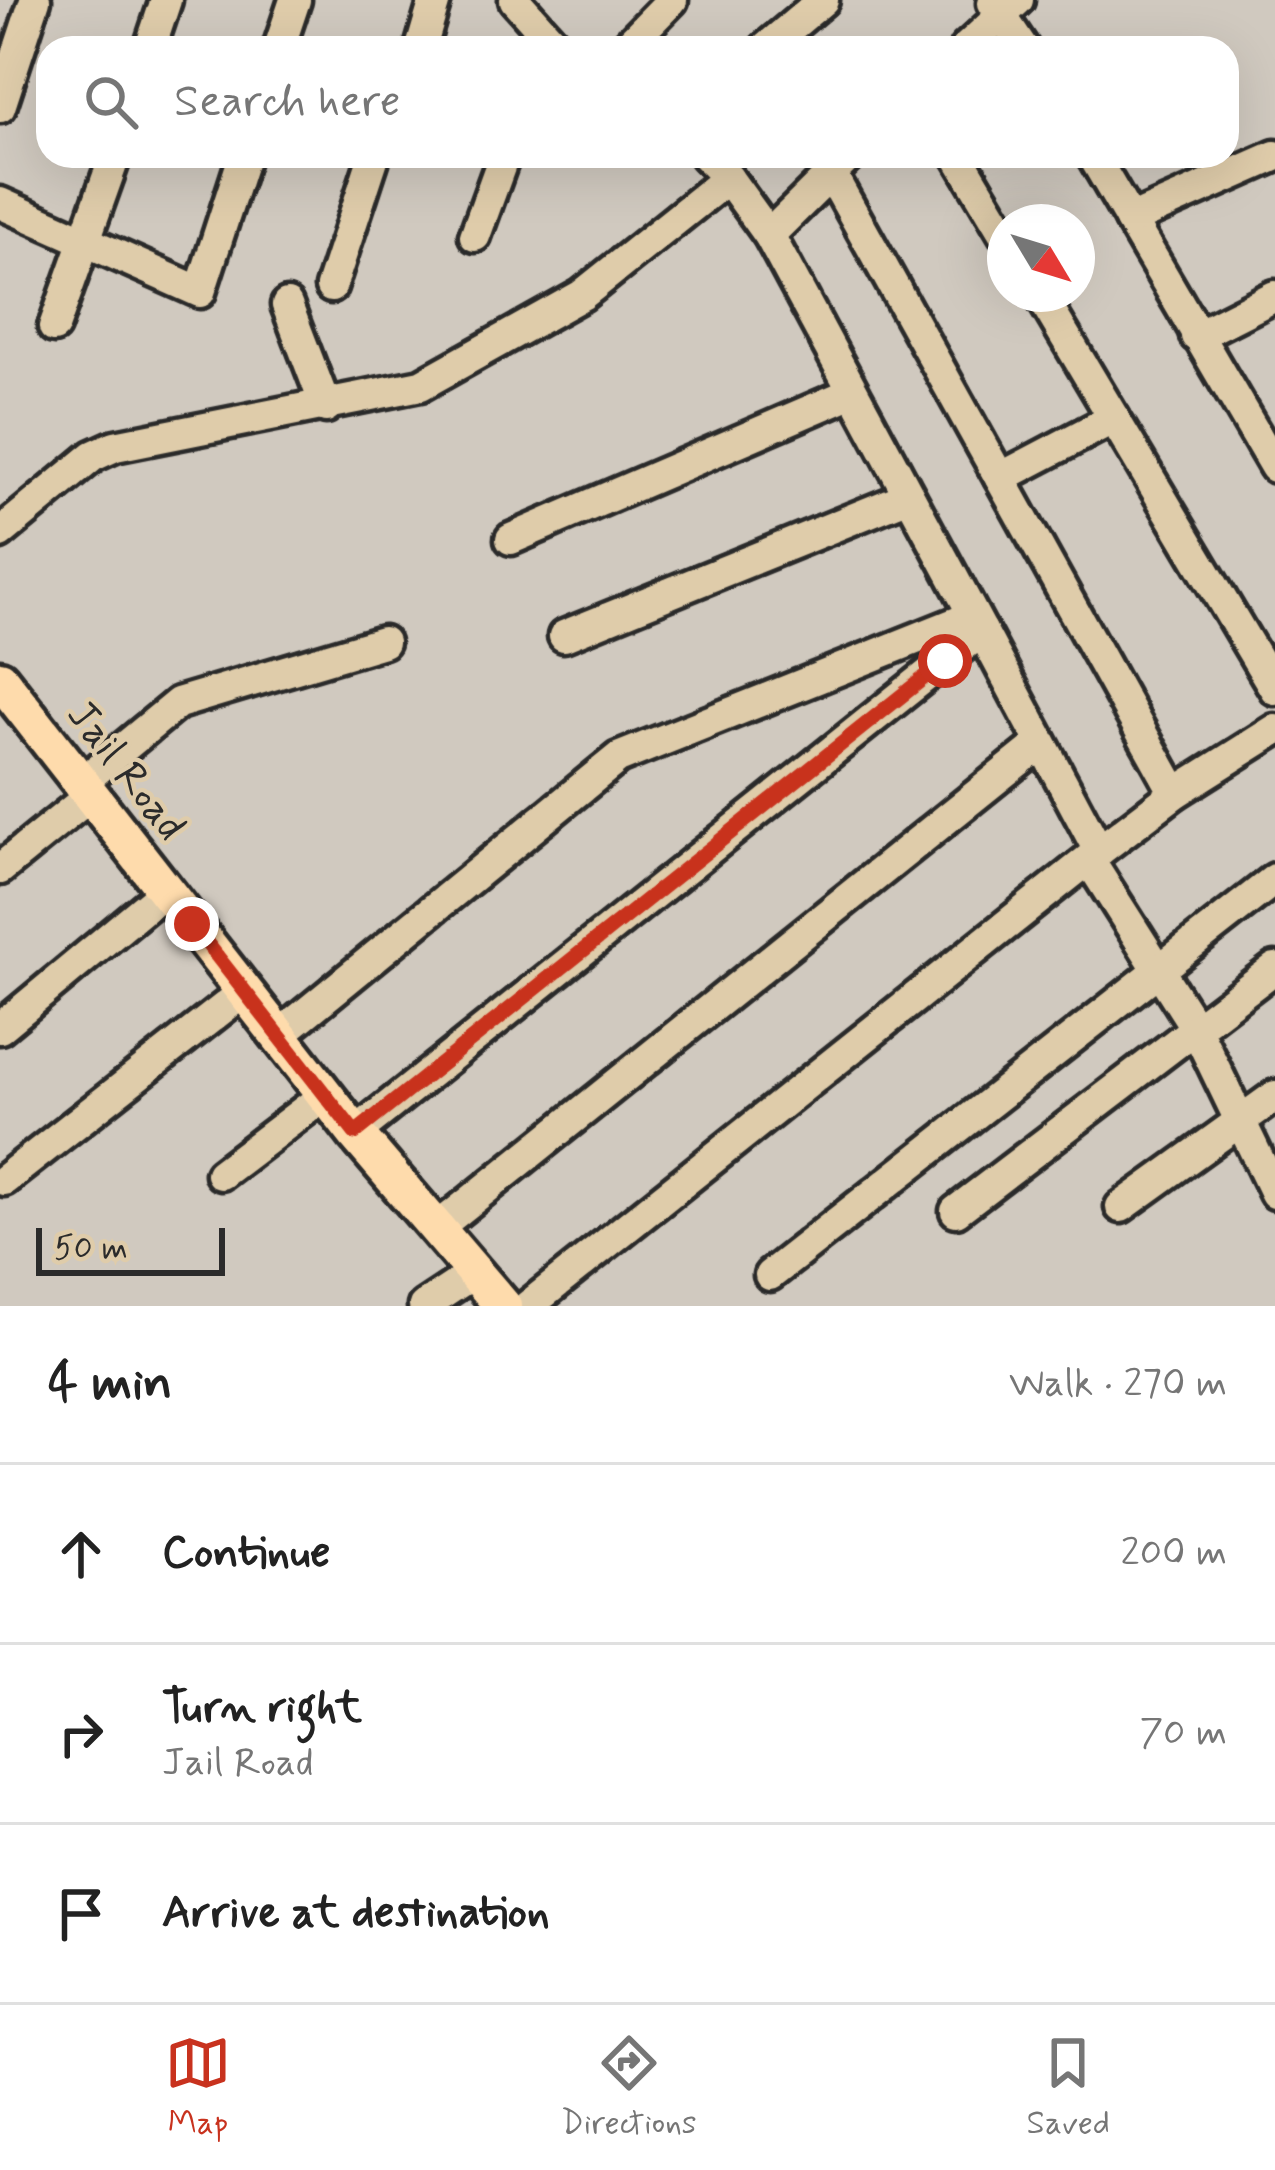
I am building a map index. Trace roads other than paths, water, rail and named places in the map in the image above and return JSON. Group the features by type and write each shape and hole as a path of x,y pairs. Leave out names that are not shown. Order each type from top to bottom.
{"main road":[{"name":"Jail Road","path":"5,694 87,789 355,1133 503,1306"}],"street":[{"path":"154,36 166,0"},
{"path":"283,36 295,0"},
{"path":"424,36 435,0"},
{"path":"515,0 543,36"},
{"path":"638,36 672,0"},
{"path":"780,36 823,0"},
{"path":"977,36 1004,5 1018,36"},
{"path":"0,107 27,6"},
{"path":"1130,220 1275,156"},
{"path":"54,327 111,168"},
{"path":"0,203 200,292 240,168"},
{"path":"331,287 370,168"},
{"path":"475,236 500,168"},
{"path":"0,533 93,456 115,446 421,386 582,295 716,168"},
{"path":"718,168 769,235 1041,743 1094,856 1195,1027 1275,1193"},
{"path":"769,235 836,168"},
{"path":"842,168 1000,478 1174,793"},
{"path":"965,168 987,205"},
{"path":"1100,168 1275,467"},
{"path":"1196,336 1275,296"},
{"path":"287,305 326,407"},
{"path":"1051,312 1275,689"},
{"path":"512,539 853,392"},
{"path":"1000,478 1114,418"},
{"path":"564,635 909,496"},
{"path":"279,1035 618,758 977,624"},
{"path":"355,1133 977,624"},
{"path":"0,868 178,703 383,642"},
{"path":"528,1306 1174,793 1275,730"},
{"path":"436,1228 1041,743"},
{"path":"770,1275 1275,879"},
{"path":"0,1028 166,890"},
{"path":"956,1211 1275,968"},
{"path":"4,1180 245,991"},
{"path":"221,1174 325,1095"},
{"path":"1121,1207 1275,1096"},
{"path":"424,1306 474,1273"}]}
